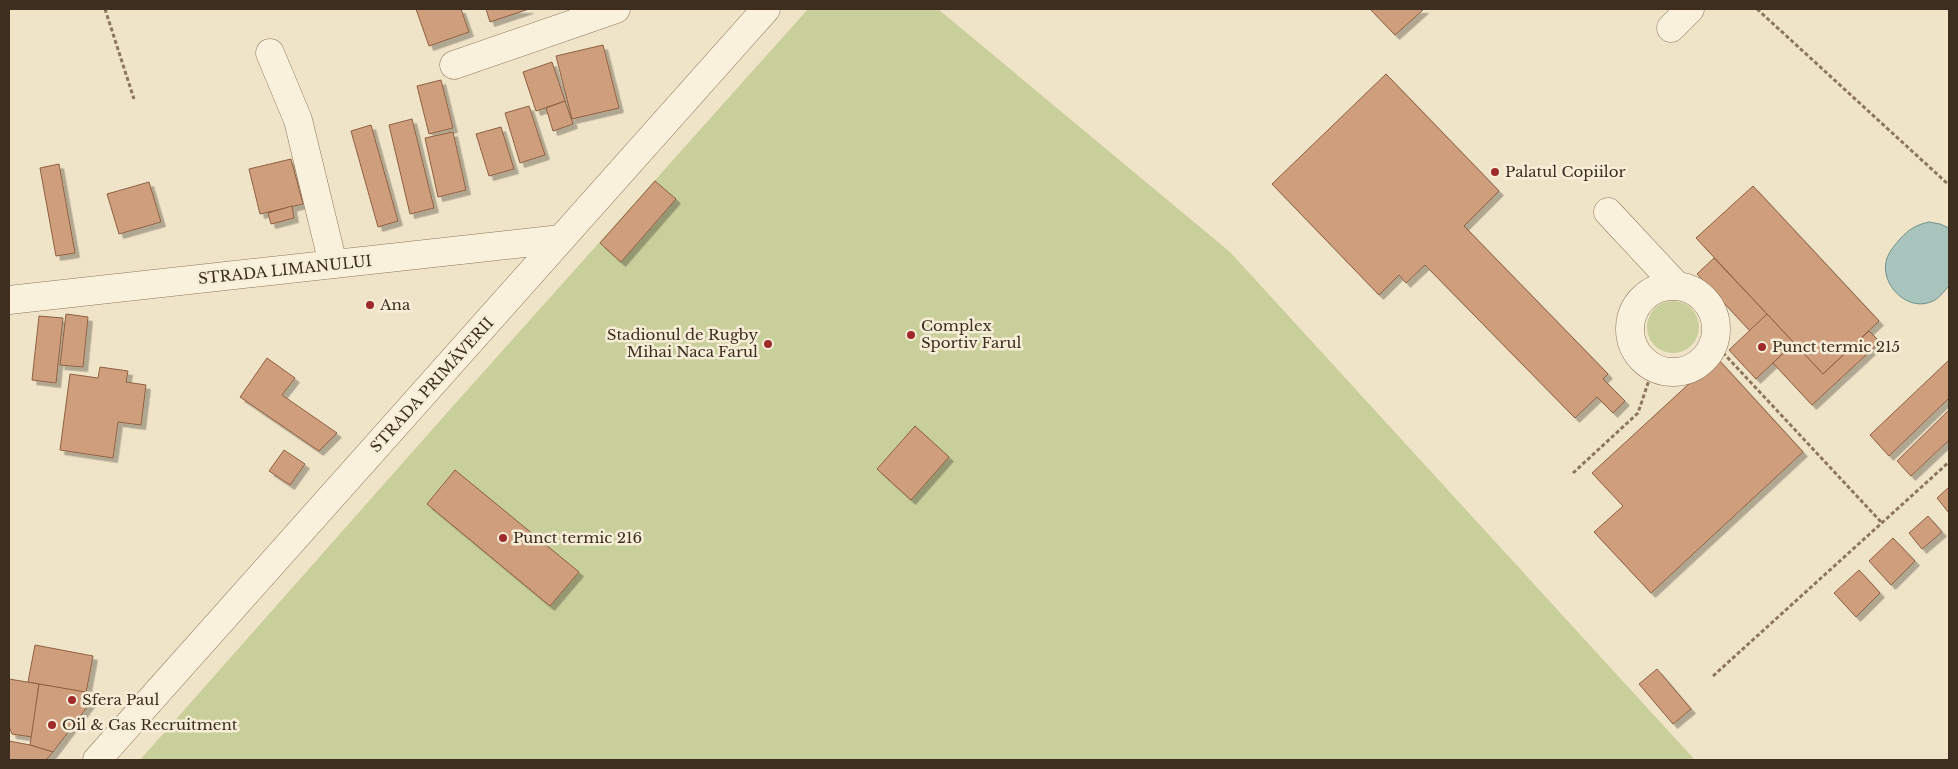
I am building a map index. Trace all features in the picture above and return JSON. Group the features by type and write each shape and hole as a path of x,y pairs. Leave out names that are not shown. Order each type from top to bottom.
{"street":[{"path":"454,65 616,9"},
{"name":"STRADA PRIMĂVERII","path":"97,760 766,9"},
{"path":"1671,28 1690,9"},
{"path":"270,53 298,120 333,264"},
{"path":"1608,212 1677,286"},
{"name":"STRADA LIMANULUI","path":"9,300 561,239"},
{"path":"1677,286 1686,288 1698,294 1708,304 1714,316 1716,329 1714,343 1708,356 1696,366 1683,372 1668,373 1653,368 1641,359 1633,347 1629,332 1631,317 1637,305 1646,294 1658,288 1677,286"}],"path":[{"path":"104,9 134,99"},
{"path":"1757,9 1949,185"},
{"path":"1714,343 1882,523"},
{"path":"1573,473 1638,413 1653,368"},
{"path":"1713,676 1949,462"}],"green space":[{"name":"Complex Sportiv Farul","path":"808,9 938,9 1230,252 1695,760 140,760"},
{"path":"1673,301 1683,303 1691,309 1697,317 1699,327 1697,337 1691,345 1683,351 1673,353 1663,351 1655,345 1649,337 1647,327 1649,317 1655,309 1663,303"}],"water":[{"path":"1929,222 1949,228 1949,286 1935,300 1925,304 1915,303 1906,300 1891,287 1885,268 1890,252 1900,239 1916,226"}],"building":[{"path":"416,9 461,9 469,32 429,46"},
{"path":"486,9 529,9 490,22"},
{"path":"1370,9 1424,9 1395,35"},
{"path":"603,45 619,108 572,119 556,56"},
{"path":"552,62 565,101 536,111 523,72"},
{"path":"1386,74 1499,191 1464,226 1608,374 1603,379 1625,401 1613,413 1597,397 1575,418 1425,265 1406,283 1399,275 1379,295 1272,184"},
{"path":"441,80 453,128 429,134 417,86"},
{"path":"565,101 573,124 553,131 546,108"},
{"path":"529,106 545,155 520,163 505,113"},
{"path":"412,119 434,208 410,214 389,125"},
{"path":"371,125 398,221 378,227 351,131"},
{"path":"501,127 514,169 489,176 476,134"},
{"path":"453,132 466,190 438,197 425,138"},
{"path":"291,159 303,204 260,214 249,169"},
{"path":"59,164 75,253 56,256 40,168"},
{"path":"655,181 676,199 621,262 600,243"},
{"path":"149,182 161,222 119,234 107,194"},
{"path":"1753,186 1879,321 1823,374 1696,238"},
{"path":"292,206 294,218 271,224 268,213"},
{"path":"1714,258 1767,314 1750,331 1697,274"},
{"path":"66,314 88,317 83,367 60,365"},
{"name":"Punct termic 215","path":"1767,314 1794,343 1756,379 1729,350"},
{"path":"39,316 63,318 56,383 32,380"},
{"path":"1869,331 1880,342 1812,405 1773,363 1794,343 1823,374"},
{"path":"267,358 295,378 282,395 337,433 319,451 240,397"},
{"path":"1717,358 1803,452 1651,593 1594,532 1623,506 1592,473"},
{"path":"1949,360 1949,398 1889,456 1870,435"},
{"path":"100,367 128,371 126,382 146,385 141,425 118,422 113,458 60,450 70,374 98,378"},
{"path":"1949,410 1949,440 1911,476 1897,461"},
{"path":"915,426 949,457 911,500 877,469"},
{"path":"284,450 305,464 290,485 269,471"},
{"name":"Punct termic 216","path":"455,470 579,572 550,606 427,504"},
{"path":"1949,487 1949,513 1937,498"},
{"path":"1928,516 1942,532 1922,549 1909,533"},
{"path":"1893,538 1915,561 1891,585 1869,561"},
{"path":"1859,570 1880,593 1856,617 1834,593"},
{"path":"35,645 93,656 86,693 28,682"},
{"path":"1657,669 1691,709 1673,724 1639,684"},
{"path":"9,679 39,684 32,737 12,734 9,726"},
{"path":"39,684 97,694 53,752 30,745"},
{"path":"9,741 53,752 46,760 9,760"}],"place":[{"name":"Palatul Copiilor","path":"1495,172"},
{"name":"Ana","path":"370,305"},
{"name":"Complex Sportiv Farul","path":"911,335"},
{"name":"Stadionul de Rugby Mihai Naca Farul","path":"768,344"},
{"name":"Punct termic 215","path":"1762,347"},
{"name":"Punct termic 216","path":"503,538"},
{"name":"Sfera Paul","path":"72,700"},
{"name":"Oil & Gas Recruitment","path":"52,725"}]}
